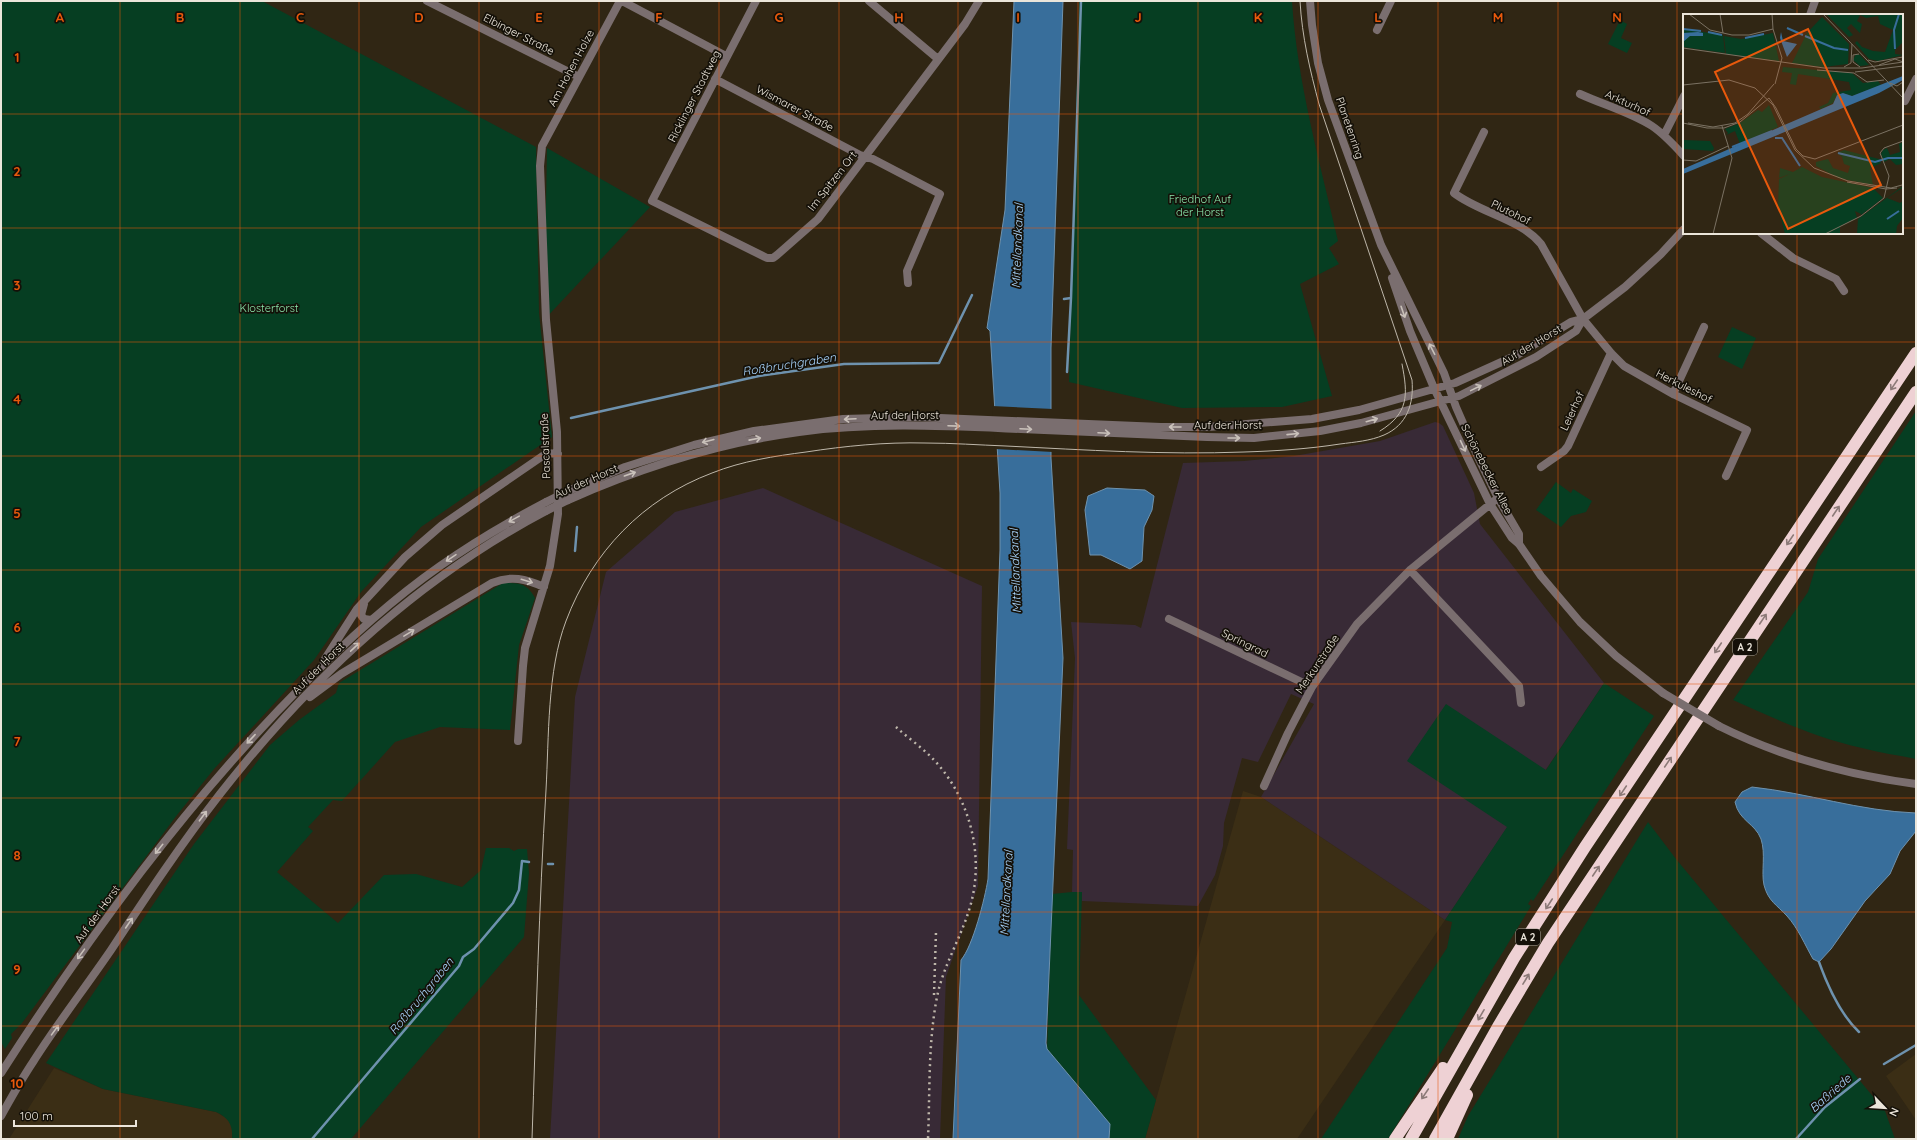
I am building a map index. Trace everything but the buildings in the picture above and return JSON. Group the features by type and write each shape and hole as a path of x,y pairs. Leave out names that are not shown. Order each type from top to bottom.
{"highway":[{"name":"A 2","path":"1411,1139 1514,958 1585,847 1916,353"},
{"name":"A 2","path":"1435,1139 1499,1025 1574,903 1916,392"},
{"path":"1447,1139 1499,1025"},
{"path":"1395,1139 1432,1083 1473,1029"}],"street":[{"name":"Elbinger Straße","path":"427,1 579,77"},
{"name":"Am Hohen Holze","path":"542,146 621,1"},
{"path":"621,1 726,56"},
{"name":"Ricklinger Stadtweg","path":"652,201 726,56 756,1"},
{"path":"869,1 938,60"},
{"name":"Im Spitzen Ort","path":"652,201 762,257 773,258 818,219 965,24 979,1"},
{"name":"Planetenring","path":"1310,1 1318,63 1328,100 1386,257 1410,331 1440,400"},
{"path":"1377,30 1391,1"},
{"path":"1810,14 1815,1"},
{"name":"Wismarer Straße","path":"715,79 940,194 907,271 908,283"},
{"path":"1905,101 1916,79"},
{"name":"Arkturhof","path":"1580,94 1640,120 1664,135 1683,155"},
{"path":"1664,135 1683,98"},
{"name":"Plutohof","path":"1484,132 1454,193 1464,201 1525,230 1536,238 1542,244 1583,319"},
{"name":"Pascalstraße","path":"518,741 525,648 550,566 558,514 557,432 546,320 540,166 542,146"},
{"name":"Auf der Horst","path":"1,1072 64,979 150,859 239,753 318,670 371,620 440,566 483,537 568,491 625,467 673,451 754,431 799,424 872,418 1064,427 1207,438 1254,438 1320,431 1361,423 1459,396 1536,357 1576,331 1583,319 1625,287 1661,254 1683,231"},
{"path":"1762,234 1794,258 1836,279 1844,291"},
{"name":"Planetenring","path":"1386,257 1441,367 1453,398"},
{"name":"Auf der Horst","path":"1064,427 1161,427 1256,424 1312,419 1355,411 1460,381 1518,355 1571,322 1583,319"},
{"name":"Herkuleshof","path":"1583,319 1611,353 1624,366 1673,394 1747,430 1726,476"},
{"path":"1673,394 1704,327"},
{"name":"Leierhof","path":"1541,467 1564,451 1568,446 1611,353"},
{"name":"Schönebecker Allee","path":"1453,398 1477,455 1498,498 1519,534 1519,544"},
{"name":"Schönebecker Allee","path":"1440,400 1490,504 1512,538 1519,544 1541,576 1580,622 1616,656 1663,693 1719,726 1772,750 1812,764 1852,774 1916,784"},
{"name":"Auf der Horst","path":"1,1116 33,1062 82,993 194,828 284,717 330,670 375,628 422,590 487,544 568,500 626,476 676,459 755,439 799,432 878,425 987,423"},
{"name":"Auf der Horst","path":"318,670 357,609 404,557 442,525 547,453 558,454"},
{"name":"Merkurstraße","path":"1264,786 1288,733 1312,687 1357,624 1410,570 1498,498"},
{"path":"1410,570 1519,686 1520,703"},
{"name":"Auf der Horst","path":"284,717 341,674 492,583 508,578 520,578 544,587"},
{"name":"Auf der Horst","path":"368,596 361,612 364,619 371,620"},
{"name":"Springrad","path":"1169,619 1312,687"}],"shaded area":[{"path":"1435,422 1443,426 1474,493 1480,524 1604,683 1445,920 1261,797 1314,704 1291,694 1258,762 1242,758 1224,823 1223,846 1215,875 1198,906 1082,901 1082,892 1072,892 1073,850 1067,849 1075,658 1071,622 1135,625 1141,628 1183,463 1244,461 1294,456 1380,441"},
{"path":"763,488 982,586 978,886 946,977 940,1139 550,1139 575,697 606,572 675,512"},
{"path":"1243,791 1261,797 1445,920 1297,1139 1145,1139"},
{"path":"1916,1054 1916,1120 1886,1076"},
{"path":"54,1068 103,1089 216,1112 228,1119 232,1126 232,1139 9,1139"}],"green space":[{"name":"Klosterforst","path":"1,1 262,1 536,147 539,313 552,437 421,527 361,592 314,660 214,769 177,815 22,1023 11,1034 12,1038 5,1049 1,1042"},
{"name":"Friedhof Auf der Horst","path":"1079,1 1292,1 1304,92 1338,241 1329,248 1339,264 1300,284 1332,396 1282,407 1182,408 1069,382"},
{"path":"1620,20 1627,24 1621,38 1632,43 1627,53 1608,44"},
{"path":"547,148 650,207 544,320"},
{"path":"1732,327 1756,338 1742,369 1718,357"},
{"path":"1916,411 1916,759 1869,750 1829,739 1780,721 1733,700 1808,592 1818,559"},
{"path":"1556,482 1571,493 1573,489 1592,501 1586,512 1571,516 1561,527 1536,510"},
{"path":"503,583 522,585 529,589 535,598 519,645 510,730 440,727 395,742 342,801 333,800 308,827 313,831 277,872 338,923 384,875 416,874 462,887 481,870 486,848 509,848 514,851 518,849 527,849 529,873 524,937 351,1139 232,1139 232,1130 229,1122 216,1112 103,1089 46,1063 194,844 270,745 299,720 336,693 339,683"},
{"path":"1604,683 1654,716 1533,901 1531,899 1528,904 1531,906 1388,1139 1321,1139 1447,948 1452,922 1445,920 1507,827 1407,761 1446,704 1546,770"},
{"path":"1648,822 1676,859 1885,1111 1895,1139 1458,1139 1468,1116"},
{"path":"1082,892 1079,995 1156,1100 1145,1139 1109,1139 1110,1124 1047,1049 1052,894"}],"water":[{"name":"Mittellandkanal","path":"1014,1 1063,1 1051,348 1051,458 1063,658 1046,1043 1047,1049 1110,1124 1109,1139 953,1139 961,960 974,933 988,879 1000,550 1000,493 990,331 987,328 1005,210"},
{"path":"1107,488 1145,490 1154,496 1152,510 1144,527 1142,561 1130,569 1101,555 1090,555 1085,510 1088,496"},
{"path":"1752,787 1793,793 1874,809 1916,813 1916,831 1900,851 1890,874 1865,901 1831,949 1819,962 1813,959 1795,926 1770,899 1764,885 1763,851 1761,839 1755,829 1740,814 1735,802 1742,792"}],"pier":[{"path":"992,406 1053,409 1053,452 995,449"}],"waterway":[{"path":"1064,299 1071,298 1081,1"},
{"name":"Roßbruchgraben","path":"571,418 759,376 844,364 939,363 972,295"},
{"path":"1067,372 1071,298"},
{"name":"Roßbruchgraben","path":"575,551 577,527"},
{"name":"Roßbruchgraben","path":"312,1139 459,966 463,957 474,949 513,903 519,890 522,861 529,862"},
{"name":"Roßbruchgraben","path":"548,864 553,864"},
{"path":"1819,962 1826,981 1840,1009 1859,1032"},
{"name":"Baßriede","path":"1884,1064 1916,1045"},
{"name":"Baßriede","path":"1796,1139 1825,1107 1860,1079"}],"tram line":[{"path":"532,1139 550,704 555,661 566,621 590,572 605,551 642,513 664,497 687,484 723,469 771,457 835,448 910,443 1155,452 1214,453 1292,450 1368,440 1392,431 1403,420 1412,397 1412,380 1319,104 1307,53 1300,1"},
{"path":"1380,431 1397,417 1404,402 1405,385 1402,364"}],"railway":[{"path":"896,727 921,747 947,776 965,810 975,848 976,868 970,907 943,974 934,1014 930,1068 928,1139"},
{"path":"934,995 936,932"}]}
